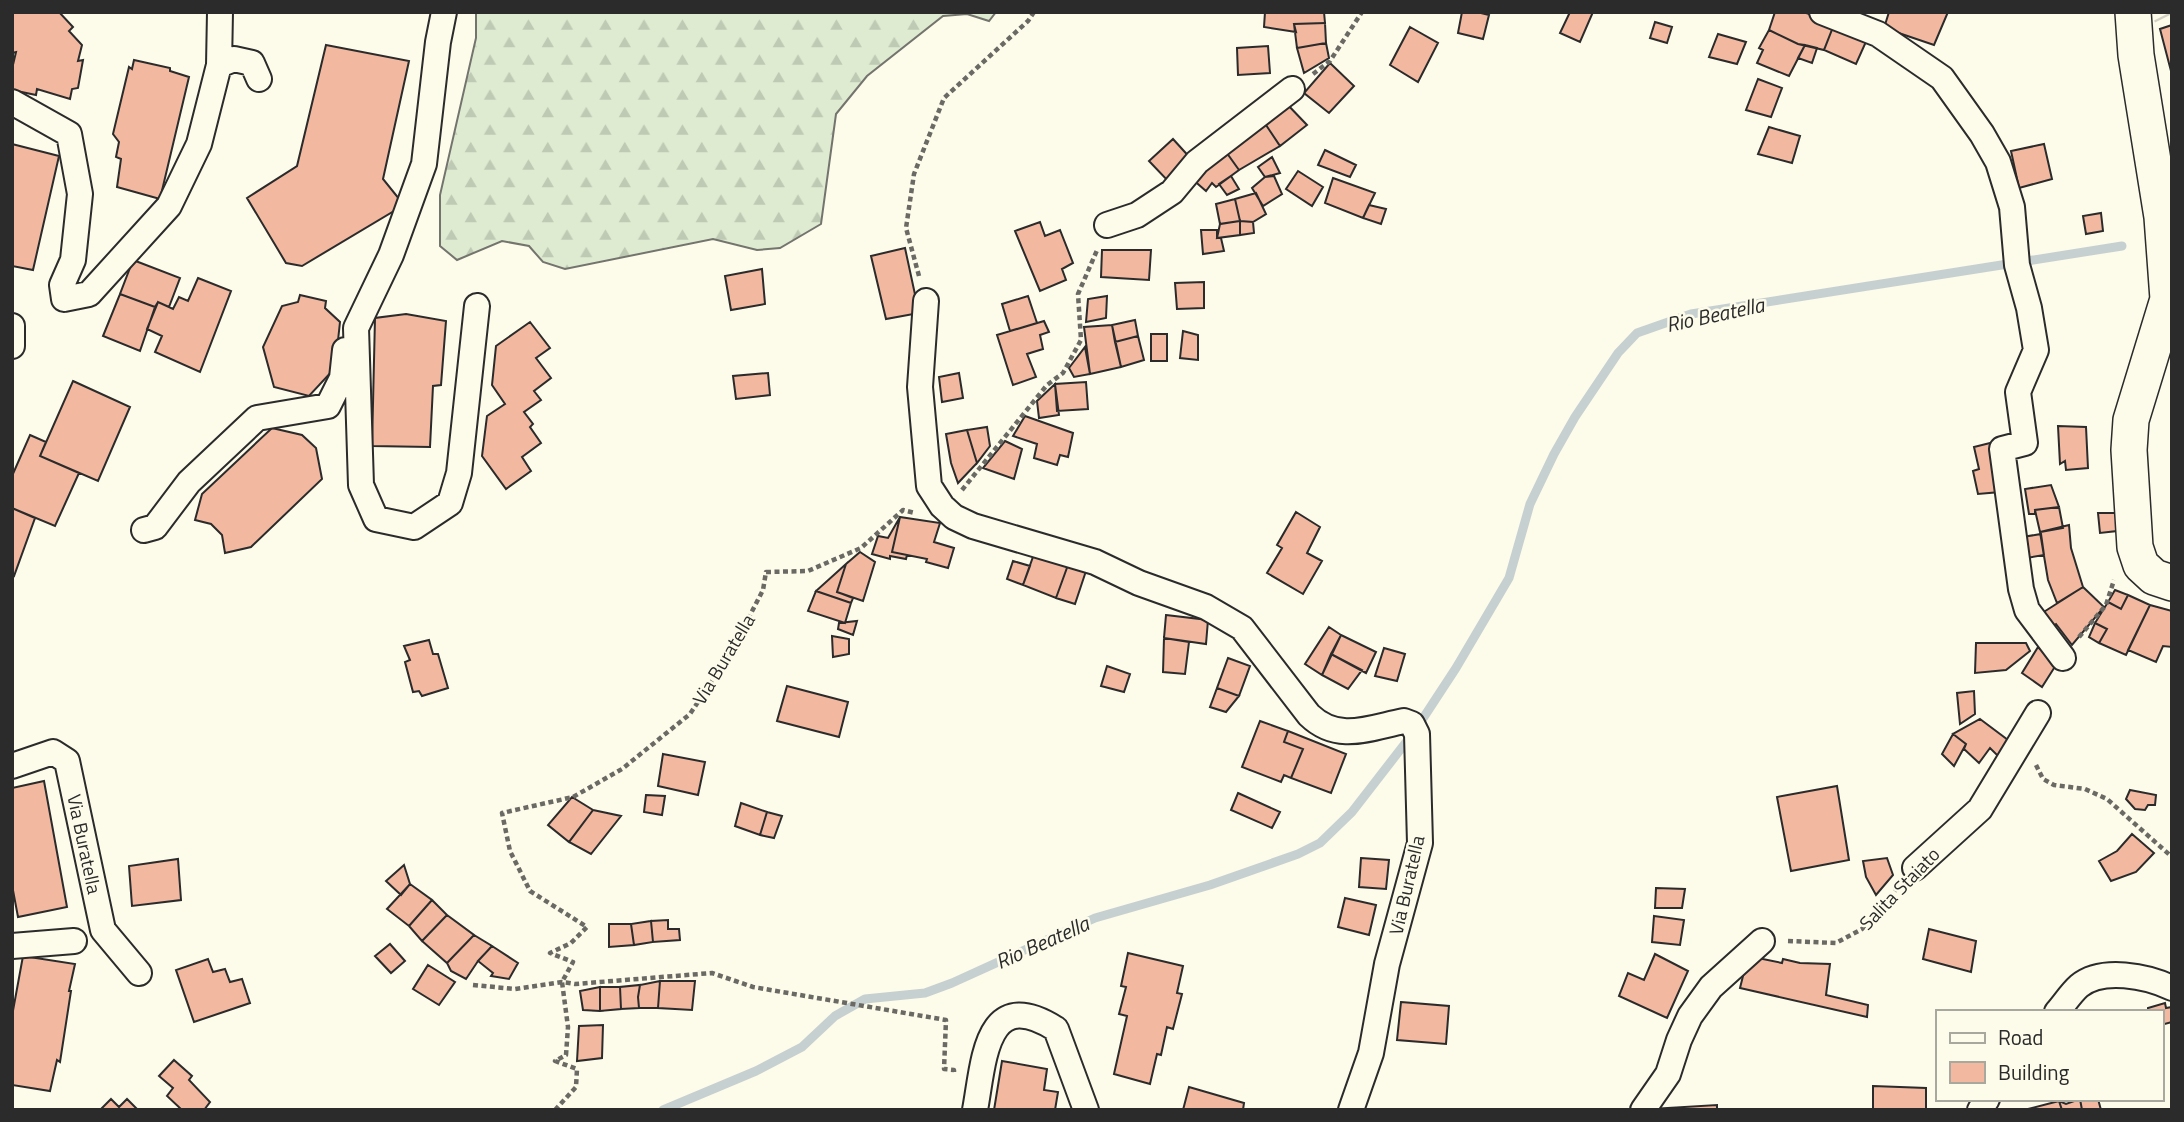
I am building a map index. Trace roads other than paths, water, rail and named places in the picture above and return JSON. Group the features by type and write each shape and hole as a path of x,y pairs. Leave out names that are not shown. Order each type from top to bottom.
{"main road":[{"path":"2133,12 2136,55 2162,217 2168,299 2131,420 2129,450 2135,547 2141,565 2154,577 2172,583"}],"street":[{"path":"12,102 69,134 80,194 74,260 62,285 64,299 89,294 169,206 199,144 219,65 220,12"},
{"path":"444,12 424,164 391,255 356,328 361,485 376,519 414,527 450,503 459,472 477,306"},
{"path":"1822,12 1878,34 1942,78 1982,134 1998,162 2012,207 2017,265 2029,308 2036,350 2018,392 2025,443 2002,449 2026,610 2063,658"},
{"path":"219,65 234,59 252,63 259,79"},
{"path":"1108,225 1137,215 1172,192 1197,162 1292,89"},
{"path":"144,530 155,527 190,482 257,418 328,406 342,378 351,306 391,255"},
{"name":"Via Buratella","path":"926,301 920,387 929,486 942,506 954,517 973,526 1095,562 1139,583 1206,607 1242,628 1308,715 1320,725 1344,733 1404,721 1412,724 1417,734 1420,843 1387,964 1371,1053 1351,1110"},
{"path":"12,326 12,346"},
{"name":"Salita Staiato","path":"1915,868 1980,809 2038,713"},
{"name":"Via Buratella","path":"12,766 53,752 67,761 103,930 139,973"},
{"path":"12,946 74,940"},
{"path":"1643,1110 1668,1074 1690,1016 1711,987 1762,940"},
{"path":"2059,1010 2080,985 2102,975 2141,978 2170,984"},
{"path":"975,1110 992,1031 1009,1017 1021,1016 1035,1018 1056,1029 1086,1110"}],"waterway":[{"name":"Rio Beatella","path":"1418,726 1509,578 1530,504 1554,454 1618,353 1637,333 1691,314 2122,246"},
{"name":"Rio Beatella","path":"663,1110 756,1071 802,1047 835,1016 865,999 925,993 1095,918 1210,885 1298,854 1320,843 1352,812 1407,741"}]}
